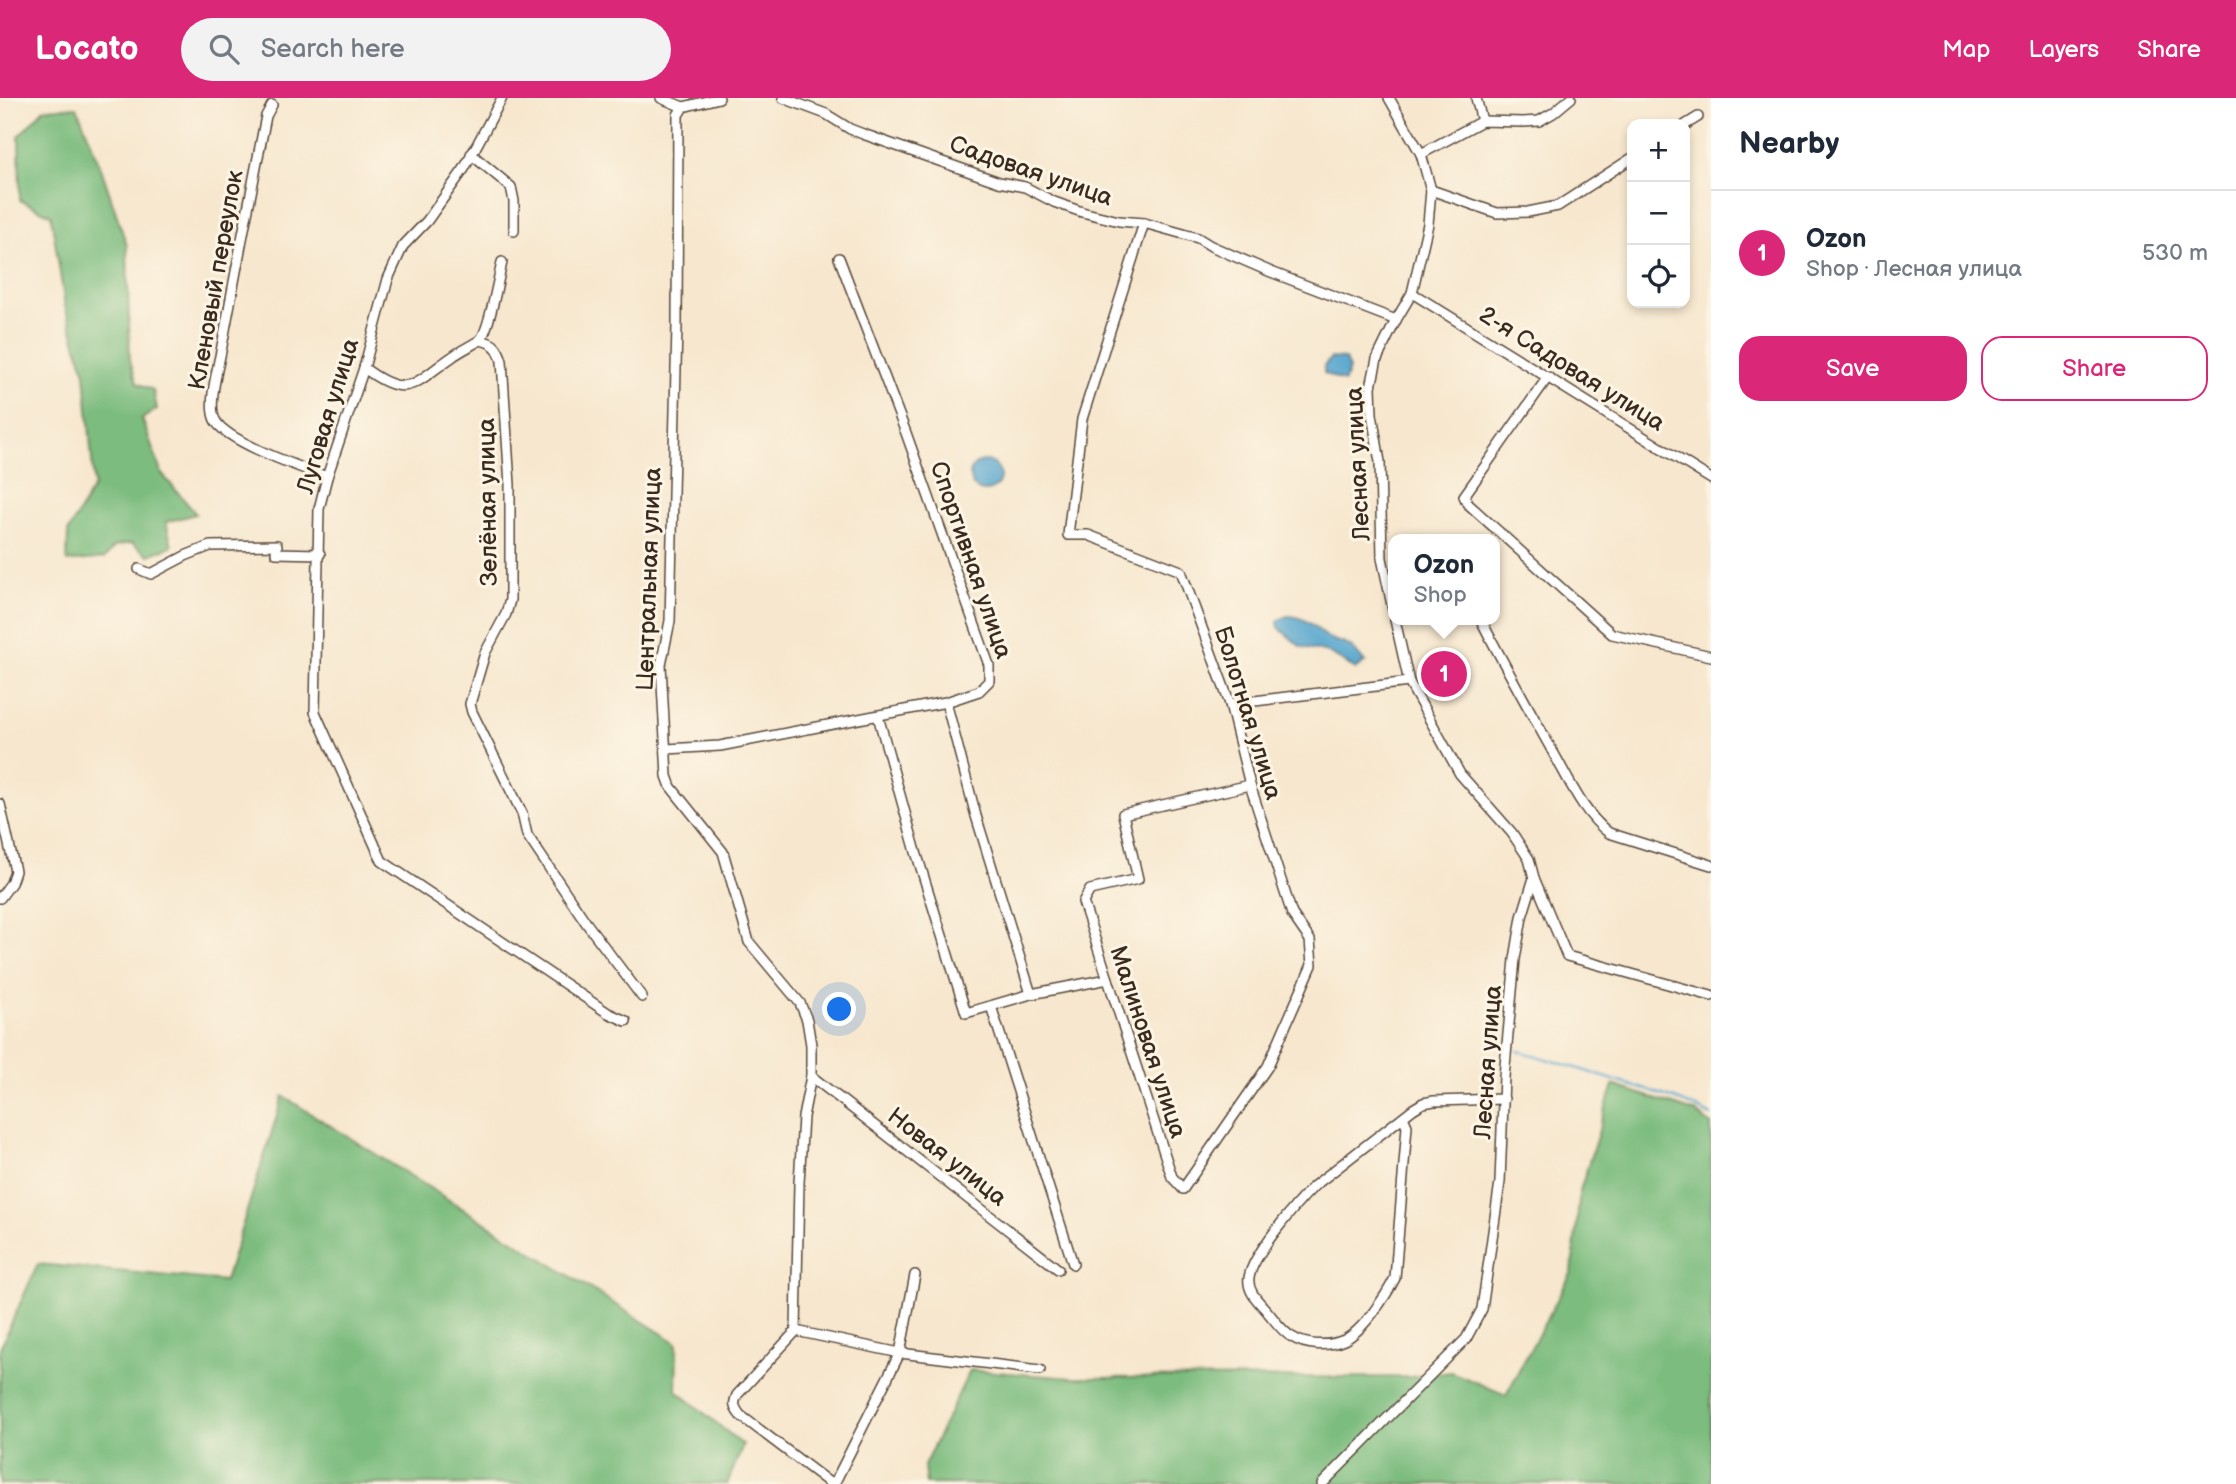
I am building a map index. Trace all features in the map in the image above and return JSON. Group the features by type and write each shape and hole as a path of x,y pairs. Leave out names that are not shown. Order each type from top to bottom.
{"street":[{"name":"Луговая улица","path":"502,98 438,206 403,246 388,279 364,368 327,477 319,509 315,712 383,861 608,1013 626,1021"},
{"path":"661,98 680,111 719,98"},
{"name":"Садовая улица","path":"783,98 826,114 863,134 999,182 1025,187 1082,212 1119,222 1144,223 1198,238 1271,272 1396,320"},
{"path":"1389,98 1421,154 1431,190 1427,224 1412,293 1396,320"},
{"path":"1476,98 1482,121"},
{"path":"1421,154 1482,121 1539,121 1571,98"},
{"name":"Кленовый переулок","path":"272,105 266,116 212,402 215,419 225,432 327,477"},
{"name":"Центральная улица","path":"680,111 670,621 661,665 665,766 671,788 723,852 750,942 800,1003 807,1020 811,1045 811,1076"},
{"path":"1690,122 1698,117"},
{"path":"471,154 511,187 514,231"},
{"path":"1431,190 1497,213 1528,212 1558,206 1627,161"},
{"name":"Болотная улица","path":"1144,223 1082,419 1068,535 1088,535 1181,571 1230,704 1250,785 1292,914 1310,940 1312,965"},
{"name":"Спортивная улица","path":"666,749 720,746 946,702 979,691 991,676 906,433 839,258"},
{"path":"364,368 390,384 404,387 415,384 480,340 496,294 502,262"},
{"name":"2-я Садовая улица","path":"1412,293 1711,479"},
{"name":"Лесная улица","path":"1388,586 1382,558 1380,462 1372,414 1371,387 1377,359 1396,320"},
{"name":"Зелёная улица","path":"480,340 491,343 498,349 502,360 510,485 510,588 506,614 485,653 470,705 522,813 527,835 587,924 642,997"},
{"path":"1548,377 1464,496 1467,503 1612,634 1711,656"},
{"path":"139,569 151,574 210,546 277,545 276,553 320,554"},
{"path":"1396,625 1409,681 1460,774 1512,833 1529,859 1534,878 1567,956 1711,996"},
{"path":"1484,625 1583,806 1595,822 1609,833 1711,865"},
{"path":"1230,704 1409,681"},
{"path":"946,702 976,816 1031,994"},
{"path":"878,716 916,852 966,1013 1031,994 1108,979"},
{"name":"Малиновая улица","path":"1250,785 1123,814 1138,878 1090,890 1083,902 1172,1177 1183,1189 1268,1066 1312,965"},
{"path":"0,804 15,872 0,898"},
{"name":"Лесная улица","path":"1322,1484 1466,1339 1482,1309 1500,1182 1515,959 1522,917 1534,878"},
{"path":"991,1006 1073,1264"},
{"path":"811,1076 803,1117 799,1183 796,1331 737,1395 734,1402 735,1409 832,1484 900,1353 915,1275"},
{"name":"Новая улица","path":"811,1076 1058,1269"},
{"path":"1403,1117 1407,1126 1395,1278 1388,1293 1360,1327 1344,1340 1324,1344 1305,1343 1289,1336 1253,1295 1248,1282 1251,1269 1300,1200 1314,1186 1403,1117 1423,1103 1504,1099"},
{"path":"796,1331 900,1353 1040,1370"}],"green space":[{"path":"77,107 127,246 130,360 137,383 153,390 157,409 142,419 162,474 196,514 166,522 172,546 149,555 132,543 115,546 105,558 67,562 68,532 94,486 85,373 65,306 51,215 20,200 19,136 44,109"},
{"path":"1613,1085 1697,1113 1711,1125 1711,1484 926,1484 924,1466 970,1370 1072,1378 1411,1377 1451,1372 1506,1395 1572,1272 1580,1191"},
{"path":"283,1096 677,1343 676,1390 743,1445 727,1484 0,1484 0,1348 38,1264 225,1281"}],"water":[{"path":"1331,358 1345,359 1349,369 1344,382 1324,373 1324,366"},
{"path":"985,461 996,465 1000,476 996,487 985,491 974,487 970,476 974,465"},
{"path":"1287,616 1304,620 1327,637 1350,647 1365,662 1356,669 1328,653 1300,646 1279,628 1278,621"}],"waterway":[{"path":"1518,1051 1668,1097 1711,1116"}],"place":[{"name":"Ozon","path":"1444,674"}]}
